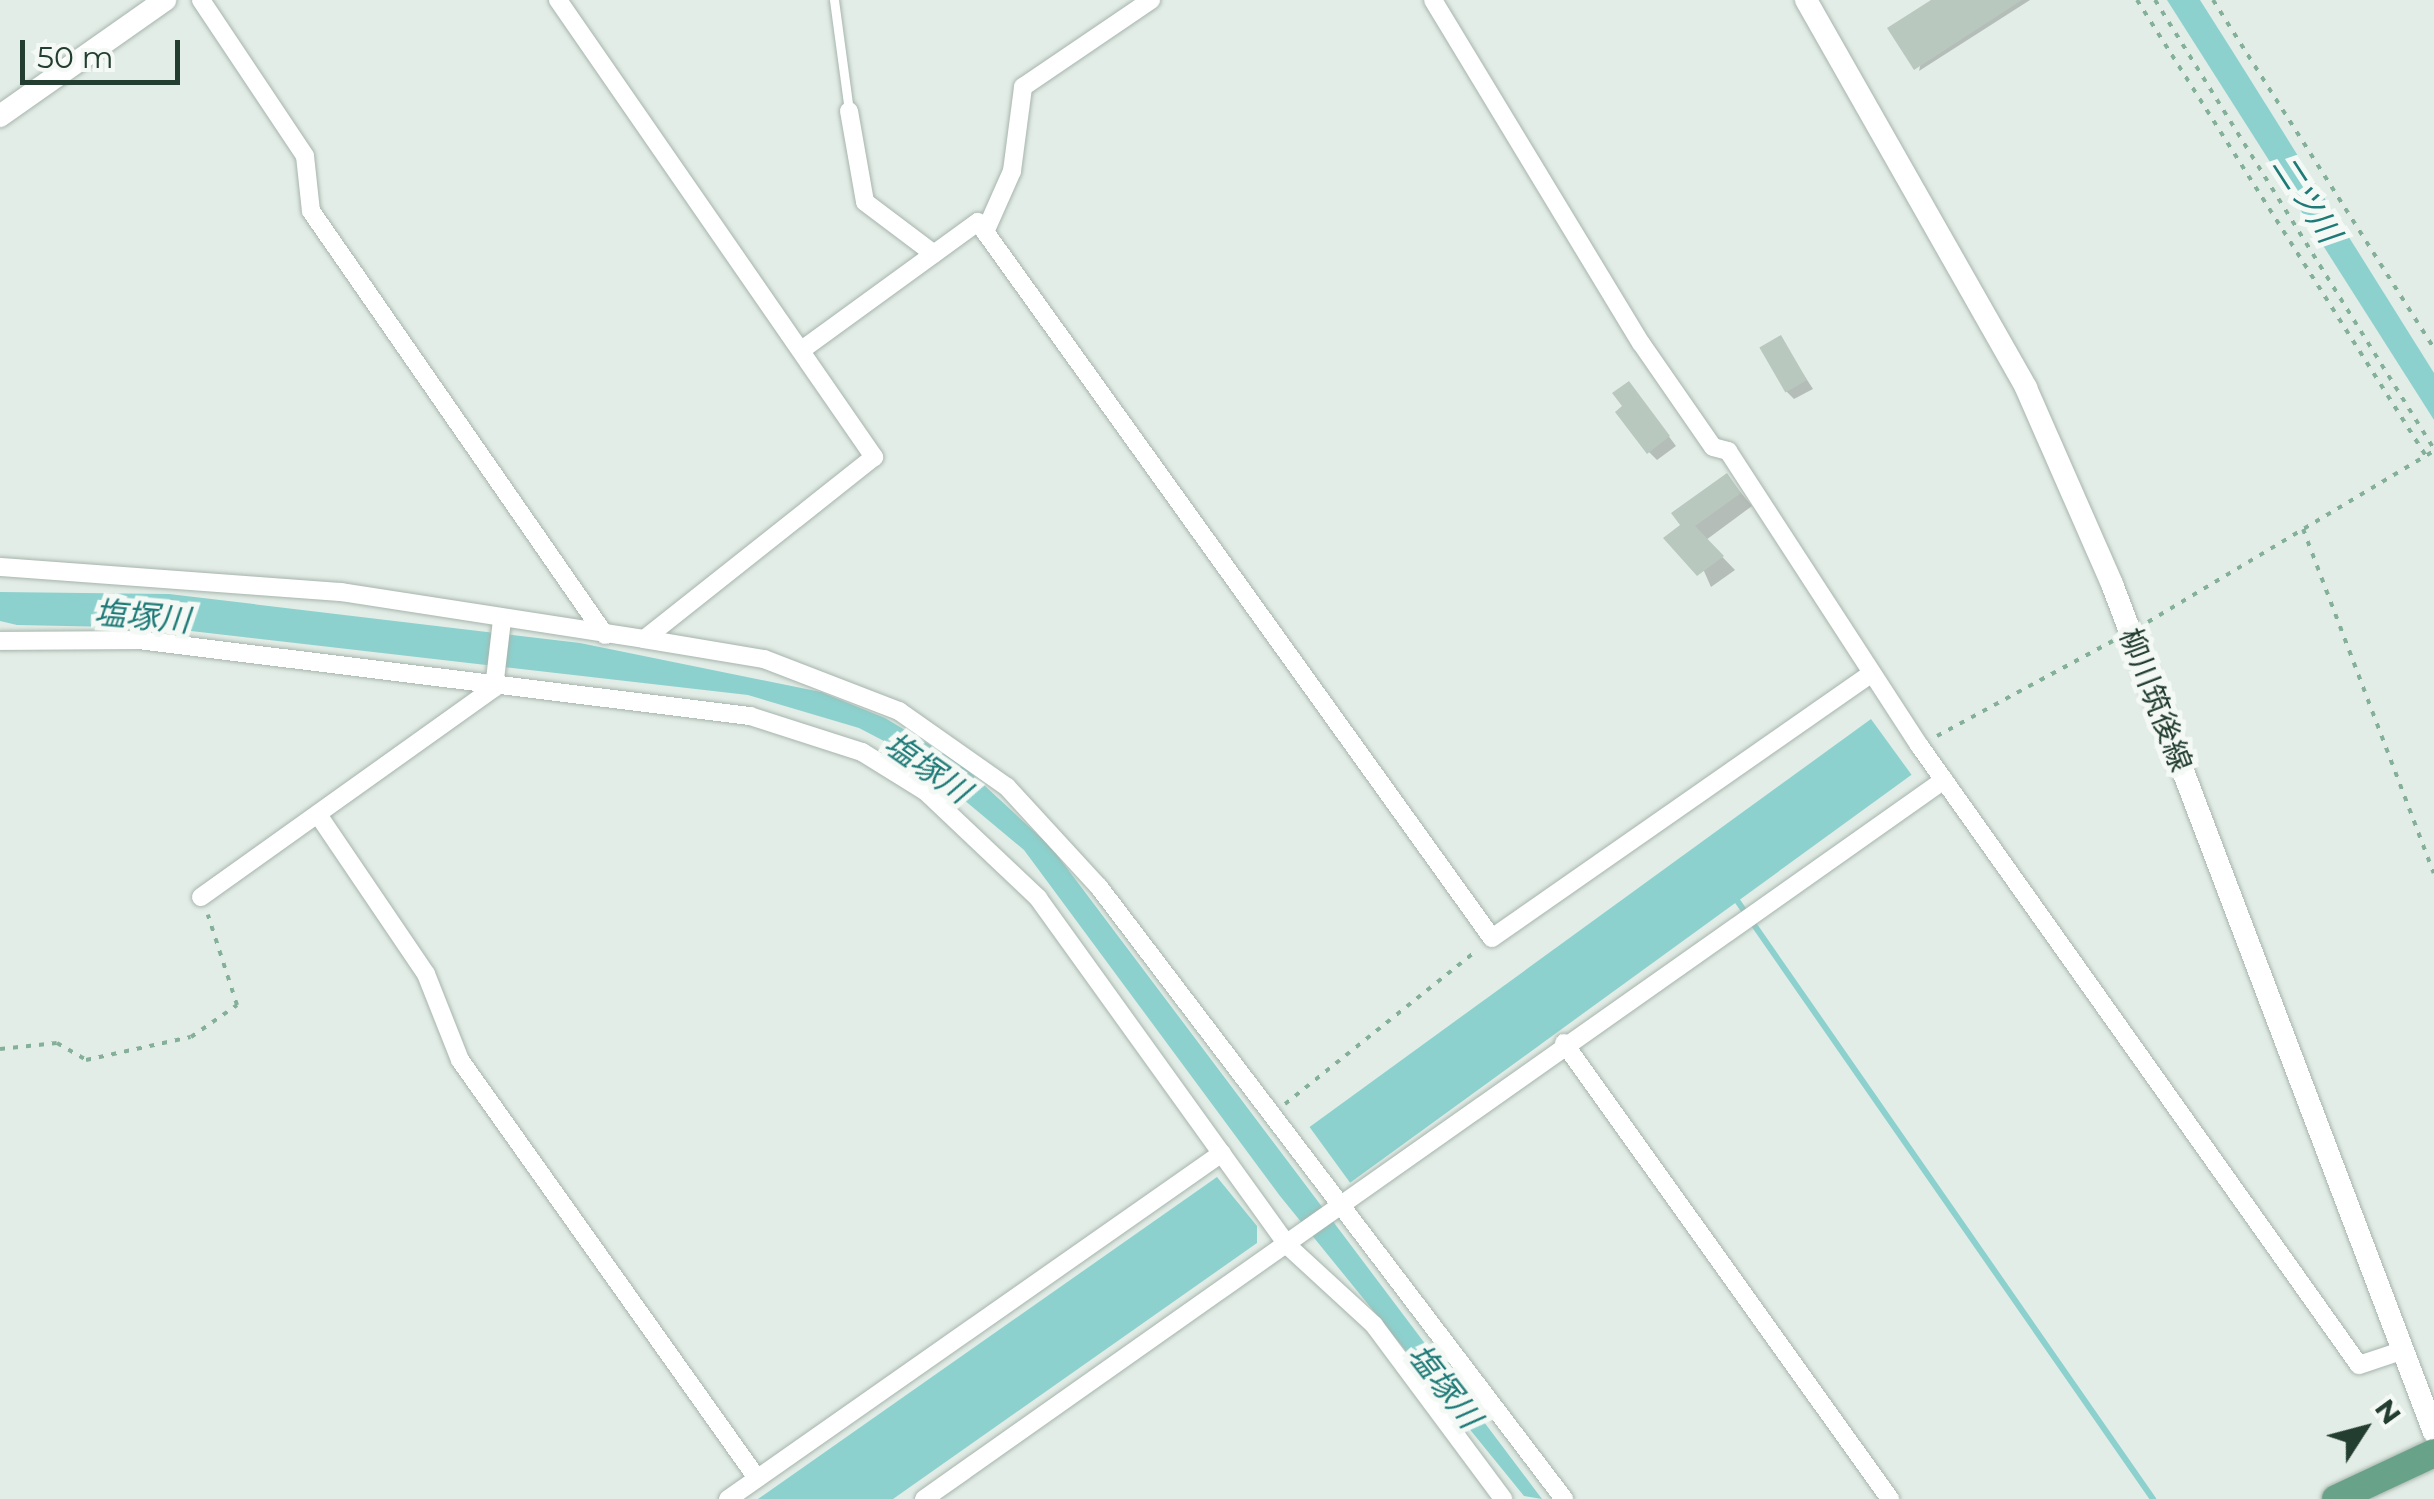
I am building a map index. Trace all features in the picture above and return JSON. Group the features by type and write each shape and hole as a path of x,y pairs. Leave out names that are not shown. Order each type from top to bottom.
{"main road":[{"path":"0,116 165,0"},
{"name":"柳川筑後線","path":"1806,0 1988,312 2129,632 2434,1432"},
{"path":"2336,1499 2434,1453"}],"street":[{"path":"200,0 305,156 311,211 605,635"},
{"path":"558,0 874,456 644,640"},
{"path":"986,232 1012,171 1023,87 1150,0"},
{"path":"1433,0 1641,342 1713,448 1728,451 1919,745 2359,1365 2401,1351"},
{"path":"849,111 865,202 934,254"},
{"path":"802,349 978,222 1492,938 1871,674"},
{"path":"0,568 341,592 764,659 900,710 959,748 1070,853 1275,1113 1564,1499"},
{"path":"202,897 319,816 495,681 502,620"},
{"path":"0,641 138,640 495,681 798,726 925,790 1038,898 1288,1245 1374,1325 1503,1499"},
{"path":"924,1499 1288,1245 1564,1043 1944,780"},
{"path":"319,816 426,974 460,1060 757,1478"},
{"path":"1564,1043 1890,1499"},
{"path":"728,1499 1222,1153"}],"lane":[{"path":"834,0 849,111"}],"path":[{"path":"2137,0 2426,456"},
{"path":"1919,745 2129,632 2434,450 2155,0"},
{"path":"2213,0 2434,348"},
{"path":"2302,529 2434,873"},
{"path":"0,1049 57,1043 86,1060 191,1037 238,1005 202,897"},
{"path":"1275,1113 1492,938"}],"water":[{"name":"二ツ川","path":"2167,0 2200,0 2434,373 2434,420"},
{"name":"塩塚川","path":"0,592 169,594 580,643 821,692 885,718 960,763 1051,847 1542,1499 1524,1496 1280,1196 1024,850 909,754 859,728 748,695 165,628 17,625 0,621"},
{"path":"1871,719 1912,775 1350,1183 1310,1127"},
{"path":"1217,1177 1257,1226 1257,1243 893,1499 758,1499"}],"building":[{"path":"1931,0 2022,0 1914,70 1887,28"},
{"path":"1781,335 1807,380 1785,393 1759,348"},
{"path":"1629,381 1670,436 1647,454 1615,412 1622,406 1612,393"},
{"path":"1727,473 1741,493 1695,526 1724,556 1697,576 1663,538 1680,525 1671,513"}],"waterway":[{"path":"1736,899 2153,1499"}]}
